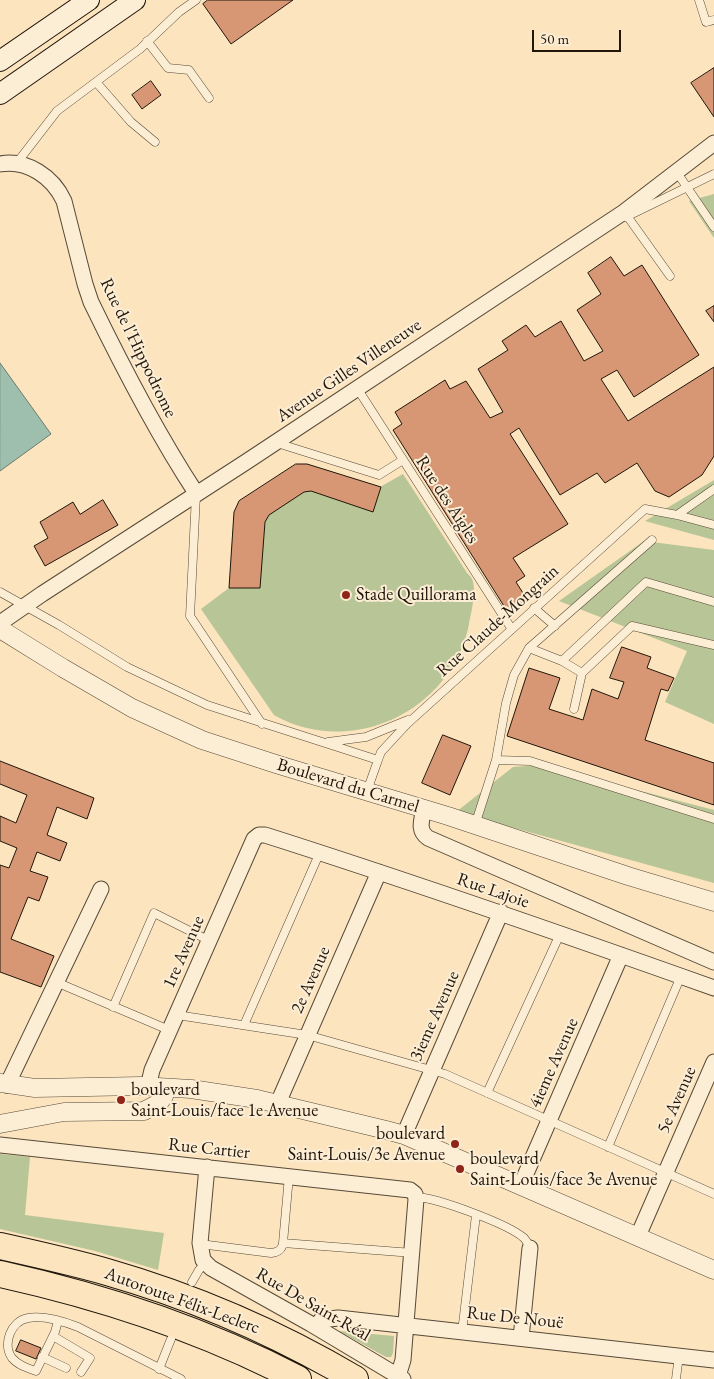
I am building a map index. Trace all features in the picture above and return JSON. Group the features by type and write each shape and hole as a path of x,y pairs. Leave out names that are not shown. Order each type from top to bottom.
{"highway":[{"name":"Autoroute Félix-Leclerc","path":"0,1246 107,1272 199,1303 272,1334 355,1379"},
{"name":"Autoroute Félix-Leclerc","path":"0,1274 96,1298 157,1317 232,1347 298,1379"}],"main road":[{"path":"0,61 89,0"},
{"path":"0,94 135,0"}],"street":[{"name":"Avenue Gilles Villeneuve","path":"0,623 598,228 626,214 714,143"},
{"name":"Rue de l'Hippodrome","path":"0,164 16,164 40,173 54,184 60,192 91,302 167,449 196,493"},
{"name":"Boulevard du Carmel","path":"0,629 113,698 202,740 475,825 628,876 713,898"},
{"path":"424,809 421,827 423,833 428,838 714,962"},
{"name":"Rue Lajoie","path":"259,835 266,835 320,852 501,912 714,988"},
{"name":"1re Avenue","path":"148,1087 152,1070 169,1030 178,1015 254,839 259,835"},
{"name":"2e Avenue","path":"278,1104 379,872"},
{"path":"101,889 4,1084 35,1088 148,1087 239,1096 404,1135 714,1270"},
{"name":"3ieme Avenue","path":"404,1135 501,912"},
{"name":"4ieme Avenue","path":"521,1185 621,955"},
{"name":"5e Avenue","path":"638,1236 714,1062"},
{"path":"0,1124 64,1112 136,1112 147,1110 161,1100 166,1088"},
{"name":"Rue Cartier","path":"0,1145 407,1189 414,1195"},
{"path":"205,1263 200,1244 207,1168"},
{"path":"400,1377 413,1253 414,1195"},
{"path":"521,1338 530,1248"},
{"name":"Rue De Saint-Réal","path":"205,1263 400,1377"},
{"name":"Rue De Nouë","path":"316,1327 321,1320 331,1318 714,1360"}],"lane":[{"path":"16,164 58,111 196,0"},
{"path":"699,0 706,22 714,20"},
{"path":"147,41 168,68 189,70 209,98"},
{"path":"96,82 131,122 155,142"},
{"path":"676,172 714,227"},
{"path":"670,276 626,214 714,174"},
{"name":"Rue des Aigles","path":"357,388 511,628"},
{"path":"275,442 380,475 403,460"},
{"path":"676,515 714,489"},
{"path":"196,493 190,616 262,724"},
{"name":"Rue Claude-Mongrain","path":"367,791 381,752 416,716 511,628 645,509 676,515"},
{"path":"676,515 714,525"},
{"path":"475,825 496,760 506,703 514,676 529,648 652,540"},
{"path":"562,661 646,582 714,602"},
{"path":"0,592 25,605 132,670 207,705 378,760"},
{"path":"534,608 555,626"},
{"path":"574,709 582,673 632,626 714,645"},
{"path":"529,648 562,661 582,673"},
{"path":"321,742 366,737 416,716"},
{"path":"496,760 530,761 714,820"},
{"path":"244,1025 320,852"},
{"path":"113,1007 154,913 210,941"},
{"path":"487,1093 560,934"},
{"path":"608,1146 681,976"},
{"path":"56,982 169,1030"},
{"path":"178,1015 307,1035 432,1070 714,1194"},
{"path":"200,1244 271,1253 278,1252 282,1248 283,1243 289,1176"},
{"path":"414,1195 439,1201 518,1234 526,1241 530,1248"},
{"path":"462,1332 476,1215"},
{"path":"283,1243 413,1253"},
{"path":"192,1282 205,1263"},
{"path":"58,1321 53,1336 36,1370 17,1363 10,1355 8,1340 12,1330 20,1321 27,1318 58,1321 78,1327 181,1379"},
{"path":"53,1336 90,1358 81,1372"},
{"path":"159,1369 171,1339"},
{"path":"676,1379 679,1356"},
{"path":"42,1357 66,1368"}],"green space":[{"path":"714,194 714,238 689,201"},
{"name":"Stade Quillorama","path":"296,464 307,464 380,487 403,474 472,578 474,589 473,601 469,624 459,655 442,681 420,703 394,719 365,728 335,732 304,727 274,715 201,609 229,588 234,512"},
{"path":"714,480 714,540 645,521"},
{"path":"644,541 714,550 714,724 665,702 687,651 559,601"},
{"path":"541,765 714,810 714,883 456,812 513,767"},
{"path":"0,1154 30,1157 25,1215 164,1233 158,1270 95,1251 0,1229"},
{"path":"339,1331 394,1336 393,1353 391,1357 386,1357"}],"shaded area":[{"path":"0,363 51,434 0,471"}],"building":[{"path":"208,0 293,0 231,44 203,4"},
{"path":"714,68 714,117 691,83"},
{"path":"151,81 161,95 142,109 132,95"},
{"path":"611,257 624,276 642,265 699,355 634,397 617,370 601,379 628,421 714,367 714,456 702,475 669,497 655,491 637,463 605,483 597,473 560,495 519,428 510,434 568,524 513,558 525,576 516,582 528,601 509,614 393,430 402,424 395,412 445,380 450,389 466,381 490,418 503,412 478,369 508,350 502,341 526,325 535,337 561,321 584,361 603,351 577,310 601,294 588,273"},
{"path":"714,306 714,322 706,311"},
{"path":"296,464 307,464 381,487 373,512 311,491 304,492 269,515 265,522 260,588 229,588 234,512 239,501"},
{"path":"103,500 118,525 45,566 34,546 48,538 40,522 73,502 80,514"},
{"path":"622,647 651,657 647,668 674,678 668,691 661,689 645,740 714,763 714,805 507,736 529,668 560,678 549,709 583,720 592,689 618,699 624,682 610,678"},
{"path":"443,735 471,746 450,795 422,783"},
{"path":"0,761 94,798 87,819 57,807 47,835 67,843 60,861 37,852 30,871 48,877 39,901 28,897 11,939 54,956 41,987 0,972 0,865 9,868 17,848 0,841 0,816 16,823 27,795 0,784"},
{"path":"21,1340 41,1348 36,1359 16,1351"}],"place":[{"name":"Stade Quillorama","path":"346,595"},
{"name":"boulevard Saint-Louis/face 1e Avenue","path":"121,1100"},
{"name":"boulevard Saint-Louis/3e Avenue","path":"455,1144"},
{"name":"boulevard Saint-Louis/face 3e Avenue","path":"460,1169"}]}
